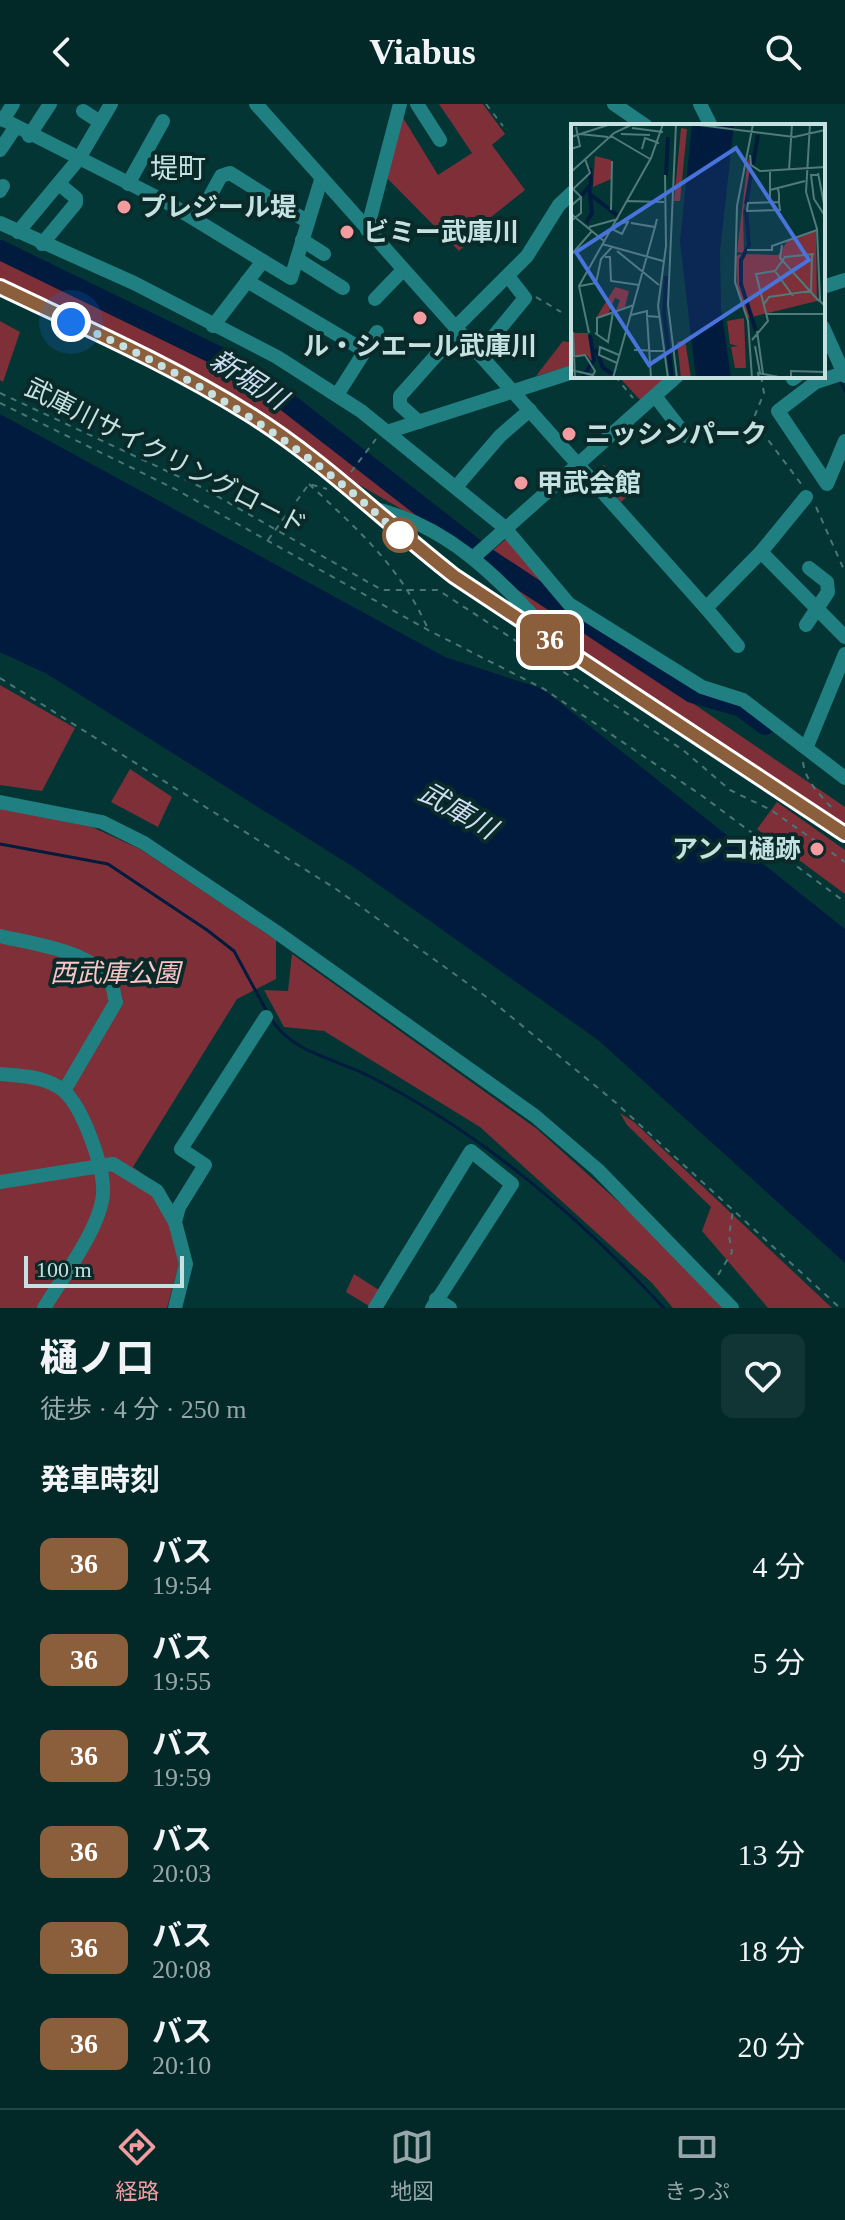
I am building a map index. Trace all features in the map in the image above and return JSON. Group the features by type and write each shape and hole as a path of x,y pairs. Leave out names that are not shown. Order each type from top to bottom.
{"main road":[{"path":"0,287 130,349 250,414 314,460 454,576 845,834"}],"street":[{"path":"0,150 13,104"},
{"path":"29,136 50,104"},
{"path":"18,232 78,160 111,104"},
{"path":"256,104 738,646"},
{"path":"367,230 400,104"},
{"path":"417,104 440,140"},
{"path":"614,104 643,124"},
{"path":"700,104 710,124"},
{"path":"83,111 100,122"},
{"path":"128,184 163,121"},
{"path":"6,122 197,220 291,278 321,180"},
{"path":"197,220 221,176 230,173 308,222"},
{"path":"42,244 76,203 76,198 59,184"},
{"path":"419,422 400,405 400,396 457,329 527,256 559,205 571,194"},
{"path":"0,223 134,283 277,357 337,395 386,430 504,527 569,604 702,687 743,700 805,751 845,778"},
{"path":"302,240 324,254"},
{"path":"297,259 343,288"},
{"path":"213,326 263,261"},
{"path":"375,299 403,270"},
{"path":"479,354 525,298 508,276"},
{"path":"825,286 845,280"},
{"path":"247,281 365,351"},
{"path":"825,331 843,371 816,382 778,411 827,484 845,441"},
{"path":"337,395 377,332"},
{"path":"386,430 571,373"},
{"path":"474,557 504,527 675,378"},
{"path":"655,396 686,436"},
{"path":"456,487 500,436 530,410"},
{"path":"706,608 761,552 808,496"},
{"path":"370,508 391,512 474,557 565,650"},
{"path":"761,552 845,637"},
{"path":"806,625 828,592 827,582 809,568"},
{"path":"805,751 845,654"},
{"path":"0,802 102,822 144,843 275,931 535,1116 598,1170 732,1308"},
{"path":"0,936 56,950 89,964 111,983 116,1002 64,1091"},
{"path":"175,1222 179,1207 205,1165 181,1149 266,1017"},
{"path":"0,1074 34,1077 64,1091 79,1113 99,1165 103,1193 93,1225 44,1308"},
{"path":"375,1308 471,1151 512,1184 434,1304 450,1308"},
{"path":"0,1182 113,1164 157,1191 175,1222 186,1264 175,1308"}],"path":[{"path":"486,104 503,126"},
{"path":"525,298 532,295 561,312"},
{"path":"617,378 641,408"},
{"path":"761,378 764,393 753,420 808,496 845,572"},
{"name":"武庫川サイクリングロード","path":"0,393 201,487 382,590 438,590 683,750 730,790 771,810 845,862"},
{"path":"0,403 175,489 428,630 544,689 701,795 845,902"},
{"path":"346,480 365,452 386,430"},
{"path":"268,540 309,484"},
{"path":"309,484 337,495"},
{"path":"309,484 363,534 411,590 428,630"},
{"path":"0,678 336,889 492,1001 615,1102 840,1308"},
{"path":"805,751 804,771 836,812"},
{"path":"725,1263 732,1252 729,1236 733,1210"}],"green space":[{"path":"439,104 483,104 505,134 492,145 525,190 476,229 479,234 459,251 386,177 402,116 438,175 472,153"},
{"path":"0,257 221,364 276,401 437,523 434,528 344,476 290,434 0,282"},
{"path":"0,321 20,332 3,382 0,380"},
{"path":"563,341 571,343 571,366 536,376"},
{"path":"620,378 661,378 664,382 641,401"},
{"path":"604,465 630,494 621,502 595,472"},
{"path":"507,538 575,623 845,807 845,828 569,644 505,579 508,576 527,588 530,584 490,553"},
{"path":"0,685 75,728 42,791 0,785"},
{"path":"130,769 172,797 158,827 111,802"},
{"path":"777,802 845,850 845,894 757,829"},
{"name":"西武庫公園","path":"0,808 92,827 140,849 276,940 276,979 237,999 133,1167 165,1190 179,1264 167,1308 0,1308"},
{"path":"292,954 537,1129 668,1246 726,1308 673,1308 652,1283 480,1127 324,1031 284,1027 264,990 288,991"},
{"path":"620,1113 634,1122 832,1308 768,1308 702,1231 711,1207 627,1125"},
{"path":"354,1274 379,1290 369,1306 346,1292"}],"water":[{"name":"武庫川","path":"0,414 445,657 543,689 845,929 845,1263 598,1040 355,868 47,674 0,652"}],"waterway":[{"name":"新堀川","path":"0,250 218,356 274,392 473,547"},
{"path":"840,380 845,391"},
{"name":"新堀川","path":"489,559 692,693 741,707 765,725"},
{"path":"0,844 108,864 234,951 266,1010"},
{"path":"270,1017 279,1029 301,1046 367,1075 409,1098 489,1150 562,1209 664,1308"}],"bus line":[{"name":"36","path":"0,287 130,349 250,414 314,460 454,576 845,834"}],"place":[{"name":"プレジール堤","path":"124,207"},
{"name":"ビミー武庫川","path":"347,232"},
{"name":"ル・シエール武庫川","path":"420,318"},
{"name":"ニッシンパーク","path":"569,434"},
{"name":"甲武会館","path":"521,483"},
{"name":"アンコ樋跡","path":"817,849"}],"district":[{"name":"堤町","path":"178,168"}],"route":[{"path":"71,322 130,349 250,414 314,460 400,535"}]}
